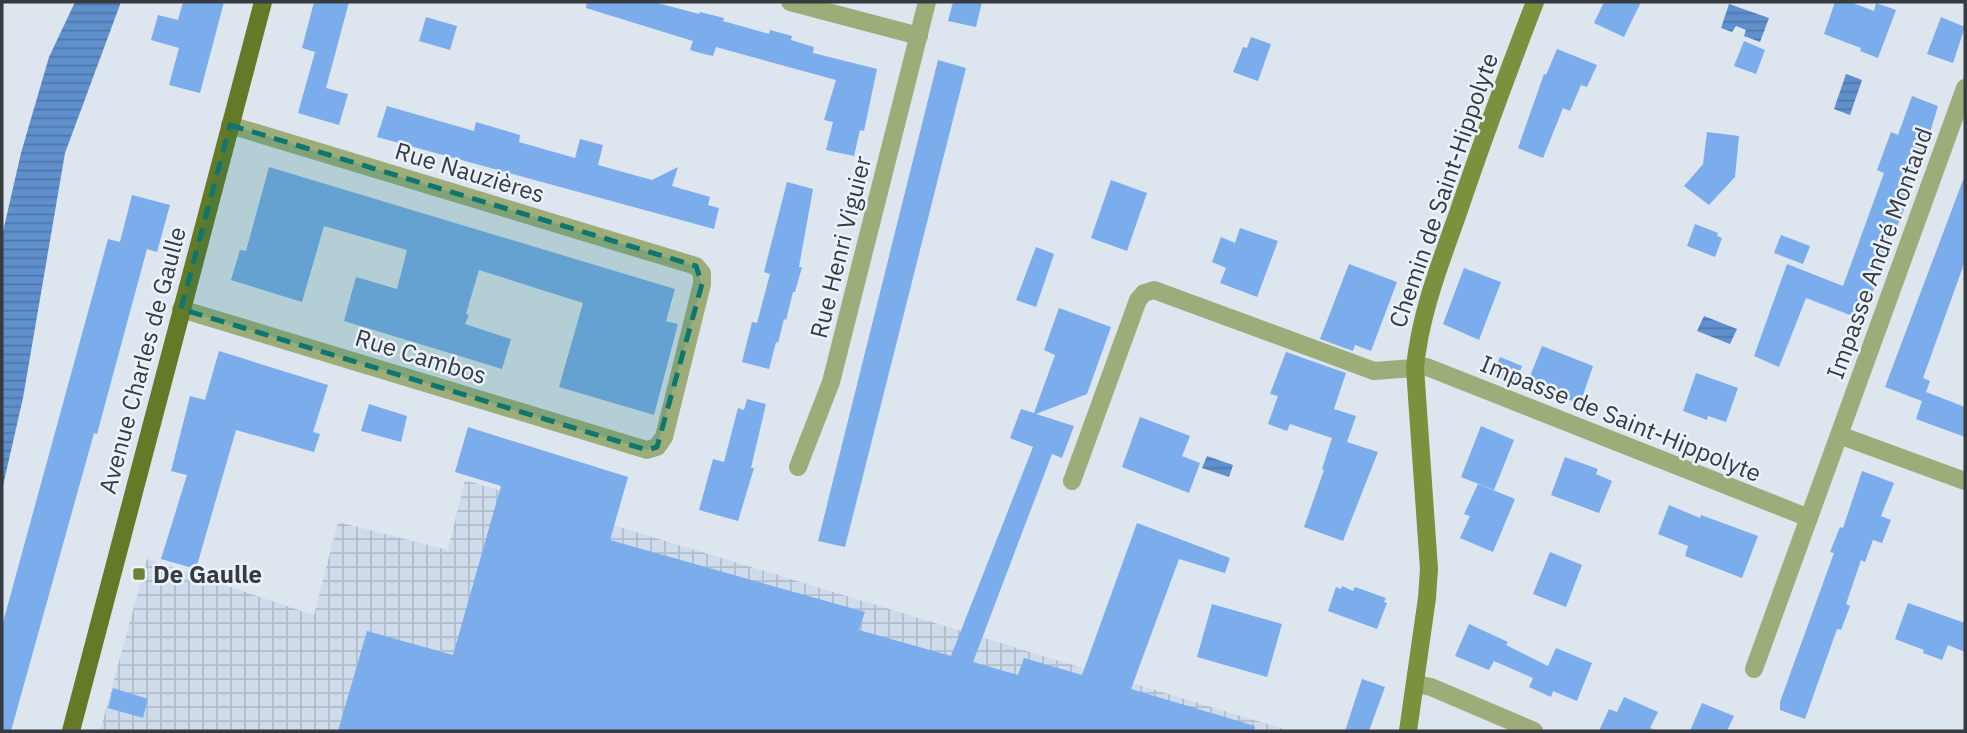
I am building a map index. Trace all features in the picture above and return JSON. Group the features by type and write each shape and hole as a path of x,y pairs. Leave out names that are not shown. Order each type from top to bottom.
{"main road":[{"name":"Avenue Charles de Gaulle","path":"71,731 263,2"}],"street":[{"path":"790,2 818,5 919,36"},
{"name":"Rue Henri Viguier","path":"798,467 831,382 927,2"},
{"name":"Chemin de Saint-Hippolyte","path":"1408,731 1429,569 1415,368 1421,324 1504,82 1535,2"},
{"name":"Impasse André Montaud","path":"1754,669 1965,88"},
{"name":"Rue Nauzières","path":"230,125 696,266 702,273 702,284 664,437 657,447 647,450"},
{"name":"Impasse de Saint-Hippolyte","path":"1072,481 1138,300 1144,293 1154,290 1374,371 1427,367 1809,518"},
{"name":"Rue Cambos","path":"181,309 647,450"},
{"path":"1839,435 1965,481"},
{"path":"1416,684 1431,687 1534,731"}],"highlighted area":[{"path":"230,125 696,266 702,284 657,447 647,450 181,309"}],"shaded area":[{"path":"465,480 1290,731 100,731 147,559 314,615 338,522 448,550"}],"water":[{"path":"75,2 121,2 65,153 23,398 2,490 2,236 21,153 49,57"},
{"path":"1729,4 1769,18 1760,42 1744,36 1746,30 1736,26 1732,32 1721,28"},
{"path":"1846,74 1862,80 1850,115 1834,109"},
{"path":"1704,316 1737,329 1730,344 1697,331"},
{"path":"1207,456 1233,465 1229,477 1202,468"}],"building":[{"path":"183,2 224,2 200,93 169,85 179,48 151,40 158,15 178,20"},
{"path":"314,2 349,2 326,88 348,94 339,125 298,113 315,52 302,48"},
{"path":"587,2 654,2 699,14 700,12 769,34 770,30 792,36 791,40 814,47 813,53 877,69 864,131 860,130 854,156 826,150 833,122 824,120 836,80 716,47 713,56 690,50 693,41 586,8"},
{"path":"953,2 982,2 976,27 948,21"},
{"path":"1604,2 1641,2 1624,37 1594,23"},
{"path":"1835,2 1850,2 1874,11 1876,3 1896,10 1878,58 1860,51 1861,48 1824,34"},
{"path":"426,17 457,26 450,50 419,41"},
{"path":"1941,17 1965,27 1953,63 1927,54"},
{"path":"1251,37 1271,44 1258,81 1233,72 1243,47 1247,48"},
{"path":"1744,41 1765,50 1756,74 1734,66"},
{"path":"1557,49 1597,65 1587,87 1581,85 1570,111 1563,108 1543,158 1518,148 1544,74 1546,75"},
{"path":"938,60 966,68 845,547 818,541"},
{"path":"1912,96 1938,106 1922,159 1919,158 1902,206 1905,207 1894,234 1891,233 1873,282 1876,283 1863,320 1806,298 1779,367 1754,356 1787,264 1843,286 1884,173 1877,170 1891,132 1898,135"},
{"path":"387,106 474,131 476,122 520,135 519,142 575,158 580,139 603,145 598,165 652,180 678,167 672,186 710,197 708,205 719,208 714,229 377,137"},
{"path":"1707,132 1739,136 1735,177 1709,205 1684,186 1703,164"},
{"path":"269,167 675,289 666,321 678,324 654,415 559,387 583,303 479,270 465,324 511,339 502,369 344,321 356,277 397,289 407,250 324,226 302,302 231,280 240,250 246,251"},
{"path":"1111,180 1147,193 1127,251 1091,238"},
{"path":"1963,180 1965,261 1923,378 1930,381 1926,392 1965,407 1965,437 1916,419 1922,401 1885,387"},
{"path":"787,182 813,189 799,267 802,267 769,369 742,362 752,322 757,323 770,274 764,272"},
{"path":"132,195 170,205 157,252 147,249 97,434 94,433 11,731 2,731 2,626 108,239 120,242"},
{"path":"1695,224 1718,233 1717,236 1722,238 1715,257 1687,246"},
{"path":"1240,228 1278,241 1257,297 1220,283 1226,268 1212,262 1221,237 1235,243"},
{"path":"1781,235 1810,246 1803,264 1774,253"},
{"path":"1036,247 1054,254 1036,307 1016,300"},
{"path":"1349,264 1397,282 1371,351 1355,345 1353,351 1320,339"},
{"path":"1464,268 1501,282 1479,340 1443,324"},
{"path":"1059,308 1111,327 1087,394 1036,414 1074,426 1062,458 1052,454 973,662 1018,675 1024,658 1082,675 1137,523 1230,558 1225,573 1179,559 1131,689 1255,726 1254,731 338,731 367,631 453,655 501,486 455,472 468,427 628,477 610,540 865,612 859,630 951,656 1033,447 1010,438 1021,409 1034,413 1055,355 1044,350"},
{"path":"1542,346 1593,366 1580,404 1527,384"},
{"path":"219,351 328,385 313,432 320,434 314,452 236,430 196,569 161,559 187,475 171,471 190,396 205,400"},
{"path":"1286,352 1346,373 1334,409 1356,416 1347,442 1378,452 1343,541 1304,527 1332,438 1290,424 1287,431 1268,424 1278,396 1270,394"},
{"path":"1500,357 1522,366 1515,385 1493,376"},
{"path":"1696,373 1738,388 1726,422 1708,416 1707,420 1683,411"},
{"path":"747,399 766,404 751,468 754,468 738,521 699,510 713,459 724,462 738,408 744,410"},
{"path":"369,404 407,416 401,442 361,431"},
{"path":"1140,417 1190,436 1182,456 1200,463 1189,493 1122,467"},
{"path":"1481,426 1514,440 1494,490 1461,477"},
{"path":"1565,457 1598,469 1596,474 1612,481 1599,513 1551,495"},
{"path":"1862,471 1894,483 1881,516 1891,520 1882,543 1873,540 1865,562 1861,560 1846,604 1850,606 1841,630 1837,629 1805,719 1780,710 1780,702 1834,553 1830,552 1840,527 1843,528"},
{"path":"1478,484 1515,499 1493,552 1460,538 1470,516 1464,514"},
{"path":"1669,505 1758,536 1742,578 1685,556 1688,546 1658,534"},
{"path":"1550,552 1582,565 1566,607 1533,594"},
{"path":"1342,586 1353,591 1355,587 1386,598 1384,602 1387,603 1377,629 1328,611 1336,587 1341,589"},
{"path":"1908,603 1965,623 1965,652 1948,645 1942,660 1895,639"},
{"path":"1212,604 1282,624 1267,677 1197,657"},
{"path":"1469,624 1508,642 1506,645 1548,666 1556,648 1592,663 1577,701 1553,691 1551,697 1529,687 1533,678 1494,661 1489,670 1455,656"},
{"path":"1362,679 1385,687 1369,731 1345,731"},
{"path":"113,688 148,699 143,718 108,708"},
{"path":"1624,697 1658,712 1650,728 1657,731 1599,731 1609,709 1617,712"},
{"path":"1702,703 1734,716 1727,731 1690,731"}],"place":[{"name":"De Gaulle","path":"139,574"}]}
